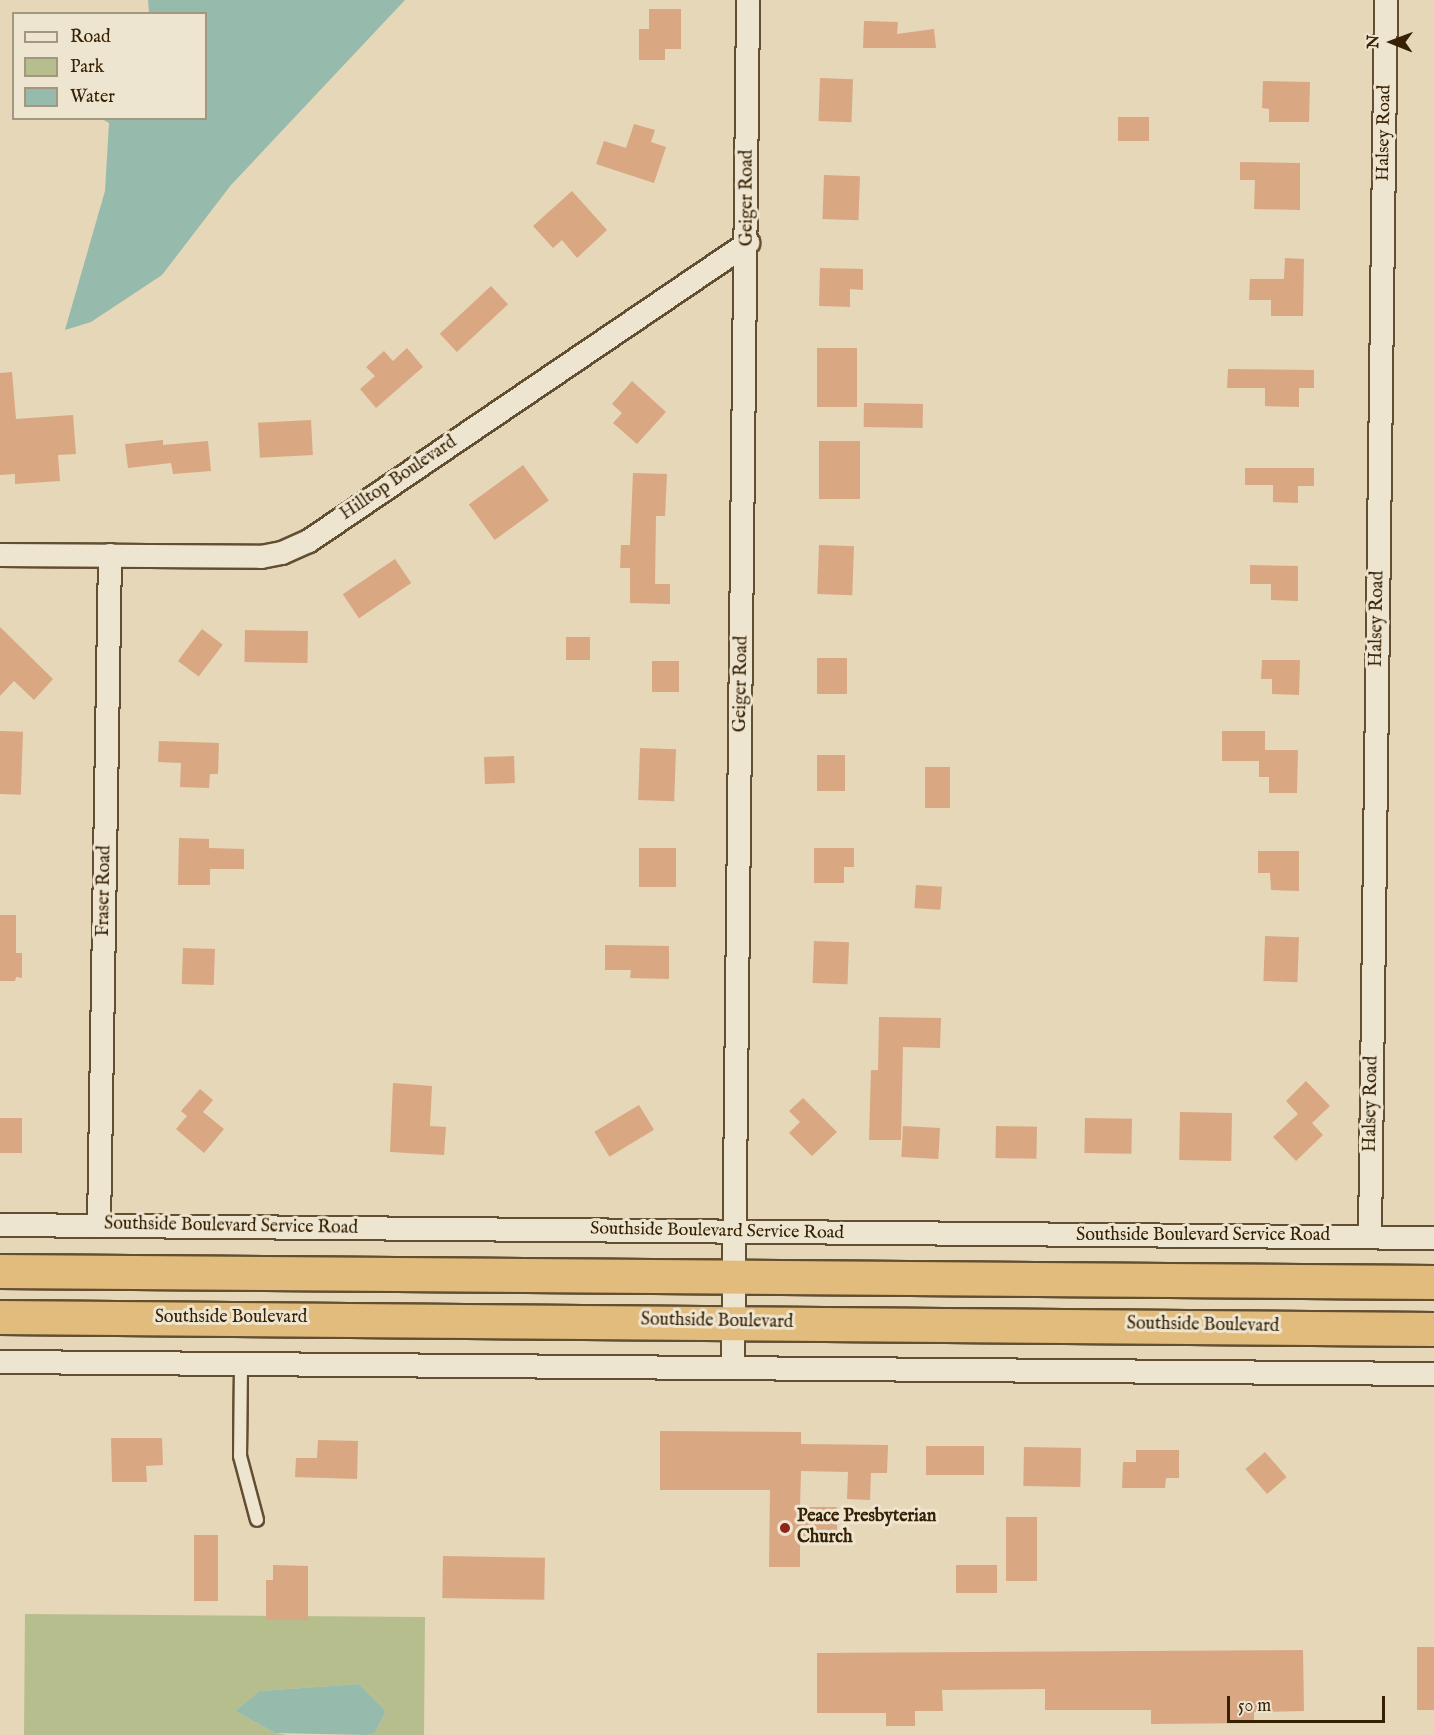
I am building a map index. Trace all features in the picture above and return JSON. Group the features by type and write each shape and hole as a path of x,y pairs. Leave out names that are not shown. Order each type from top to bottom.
{"highway":[{"path":"0,1270 1434,1282"},
{"name":"Southside Boulevard","path":"0,1317 1434,1329"}],"street":[{"name":"Geiger Road","path":"733,1368 748,243 748,0"},
{"name":"Halsey Road","path":"1370,1237 1386,0"},
{"name":"Hilltop Boulevard","path":"0,555 261,557 309,541 748,243"},
{"name":"Fraser Road","path":"99,1226 110,555"},
{"name":"Southside Boulevard Service Road","path":"0,1225 1434,1238"},
{"path":"0,1362 1434,1374"}],"lane":[{"path":"241,1364 240,1456 257,1520"}],"green space":[{"path":"25,1614 425,1617 424,1735 367,1735 375,1733 386,1711 359,1684 261,1691 235,1711 275,1733 288,1735 24,1735"}],"water":[{"path":"148,0 405,0 231,185 162,275 91,322 65,330 105,191 109,123 104,120 207,120 207,12 149,12"},
{"path":"359,1684 386,1711 375,1733 367,1735 275,1733 235,1711 260,1691"}],"building":[{"path":"649,9 681,9 681,49 665,49 665,60 639,60 639,29 649,29"},
{"path":"864,21 898,22 897,34 934,29 936,48 863,48"},
{"path":"820,78 853,79 851,122 818,121"},
{"path":"1263,81 1310,82 1309,122 1269,122 1269,109 1262,108"},
{"path":"1118,117 1149,117 1149,141 1118,141"},
{"path":"634,124 655,130 651,142 666,147 654,183 596,164 604,141 626,148"},
{"path":"1240,162 1300,163 1300,210 1254,209 1255,180 1240,180"},
{"path":"824,175 860,176 858,220 822,219"},
{"path":"572,191 607,230 577,258 562,240 553,248 533,226"},
{"path":"1285,258 1304,259 1303,316 1271,316 1271,300 1249,300 1250,279 1284,279"},
{"path":"820,268 863,269 863,290 850,289 850,307 819,306"},
{"path":"491,286 508,304 457,352 440,334"},
{"path":"407,348 423,367 376,408 360,389 375,376 366,367 384,351 393,361"},
{"path":"817,348 857,348 857,407 817,407"},
{"path":"1228,369 1314,370 1314,388 1299,388 1299,407 1265,406 1265,388 1227,388"},
{"path":"12,372 16,419 73,415 76,454 58,455 60,481 15,484 15,474 0,475 0,373"},
{"path":"632,381 666,412 637,444 613,423 622,413 612,404"},
{"path":"864,403 923,404 923,428 864,427"},
{"path":"311,420 313,455 260,458 258,423"},
{"path":"163,440 163,445 208,441 211,471 173,474 171,463 128,468 125,444"},
{"path":"819,441 860,441 860,499 819,499"},
{"path":"523,465 549,501 495,540 469,504"},
{"path":"1245,468 1314,468 1314,486 1298,486 1298,503 1273,502 1273,485 1245,485"},
{"path":"633,473 667,474 665,516 656,516 655,584 670,584 670,604 630,603 630,568 620,568 621,545 630,545"},
{"path":"819,545 854,546 852,595 817,594"},
{"path":"395,559 411,583 359,618 343,594"},
{"path":"1250,565 1298,566 1298,601 1271,600 1271,584 1250,584"},
{"path":"0,627 53,679 34,700 14,681 0,696"},
{"path":"202,629 223,645 199,677 178,661"},
{"path":"245,630 308,631 307,663 244,662"},
{"path":"566,637 590,637 590,660 566,660"},
{"path":"817,658 847,658 847,694 817,694"},
{"path":"1262,660 1300,660 1299,695 1272,694 1272,679 1261,679"},
{"path":"652,661 679,661 679,692 652,692"},
{"path":"0,731 23,732 21,795 0,794"},
{"path":"1222,731 1265,731 1265,750 1298,750 1297,793 1269,793 1269,777 1259,777 1259,761 1222,761"},
{"path":"159,741 219,743 218,774 210,774 209,788 180,787 181,763 158,762"},
{"path":"640,748 676,749 674,801 638,800"},
{"path":"817,755 845,755 845,791 817,791"},
{"path":"514,756 515,783 485,784 484,757"},
{"path":"925,767 950,767 950,808 925,808"},
{"path":"179,838 209,839 209,848 244,849 244,869 210,869 210,885 178,885"},
{"path":"639,848 676,848 676,887 639,887"},
{"path":"814,848 854,848 854,867 844,867 844,883 814,883"},
{"path":"1258,851 1299,851 1299,891 1271,890 1270,873 1258,873"},
{"path":"916,885 942,887 940,910 914,908"},
{"path":"0,915 16,915 16,953 22,953 22,978 16,977 15,981 0,981"},
{"path":"1265,936 1299,937 1297,982 1263,981"},
{"path":"814,941 849,942 848,984 813,983"},
{"path":"605,945 669,946 669,979 630,978 631,970 605,970"},
{"path":"183,948 215,949 214,985 182,984"},
{"path":"879,1017 941,1018 940,1048 903,1047 901,1140 869,1140 871,1070 878,1070"},
{"path":"1306,1081 1330,1106 1312,1123 1323,1135 1296,1161 1273,1137 1298,1114 1286,1101"},
{"path":"393,1083 432,1086 430,1126 446,1127 444,1155 390,1152"},
{"path":"200,1089 213,1100 203,1112 224,1129 204,1153 176,1129 187,1116 181,1111"},
{"path":"803,1098 837,1132 812,1156 789,1133 800,1122 789,1111"},
{"path":"639,1105 654,1130 609,1157 594,1132"},
{"path":"1180,1112 1232,1113 1231,1161 1179,1160"},
{"path":"0,1118 22,1118 22,1153 0,1153"},
{"path":"1085,1118 1132,1119 1131,1154 1084,1153"},
{"path":"903,1126 940,1128 938,1159 901,1157"},
{"path":"996,1126 1037,1127 1036,1159 995,1158"},
{"name":"Peace Presbyterian Church","path":"660,1431 801,1432 801,1444 888,1445 887,1473 871,1473 870,1500 847,1499 848,1472 801,1471 800,1507 837,1507 837,1536 800,1536 800,1567 769,1567 770,1490 660,1490"},
{"path":"111,1438 162,1438 163,1465 146,1466 147,1482 112,1482"},
{"path":"318,1440 358,1441 357,1479 295,1477 296,1458 317,1458"},
{"path":"926,1446 984,1446 984,1475 926,1475"},
{"path":"1024,1447 1081,1448 1080,1487 1023,1486"},
{"path":"1136,1450 1179,1450 1179,1478 1166,1478 1165,1488 1122,1488 1123,1462 1136,1462"},
{"path":"1265,1452 1287,1477 1267,1494 1245,1469"},
{"path":"1006,1517 1037,1517 1037,1581 1006,1581"},
{"path":"194,1535 218,1535 218,1601 194,1601"},
{"path":"443,1556 545,1558 544,1600 442,1598"},
{"path":"273,1565 308,1566 308,1620 266,1620 266,1580 273,1580"},
{"path":"956,1565 997,1565 997,1593 956,1593"},
{"path":"1417,1647 1434,1647 1434,1710 1417,1710"},
{"path":"1303,1650 1304,1711 1254,1712 1254,1723 1151,1724 1151,1710 1045,1710 1045,1689 942,1690 943,1711 915,1711 915,1726 886,1726 886,1713 817,1713 817,1653"}],"place":[{"name":"Peace Presbyterian Church","path":"785,1528"}]}
